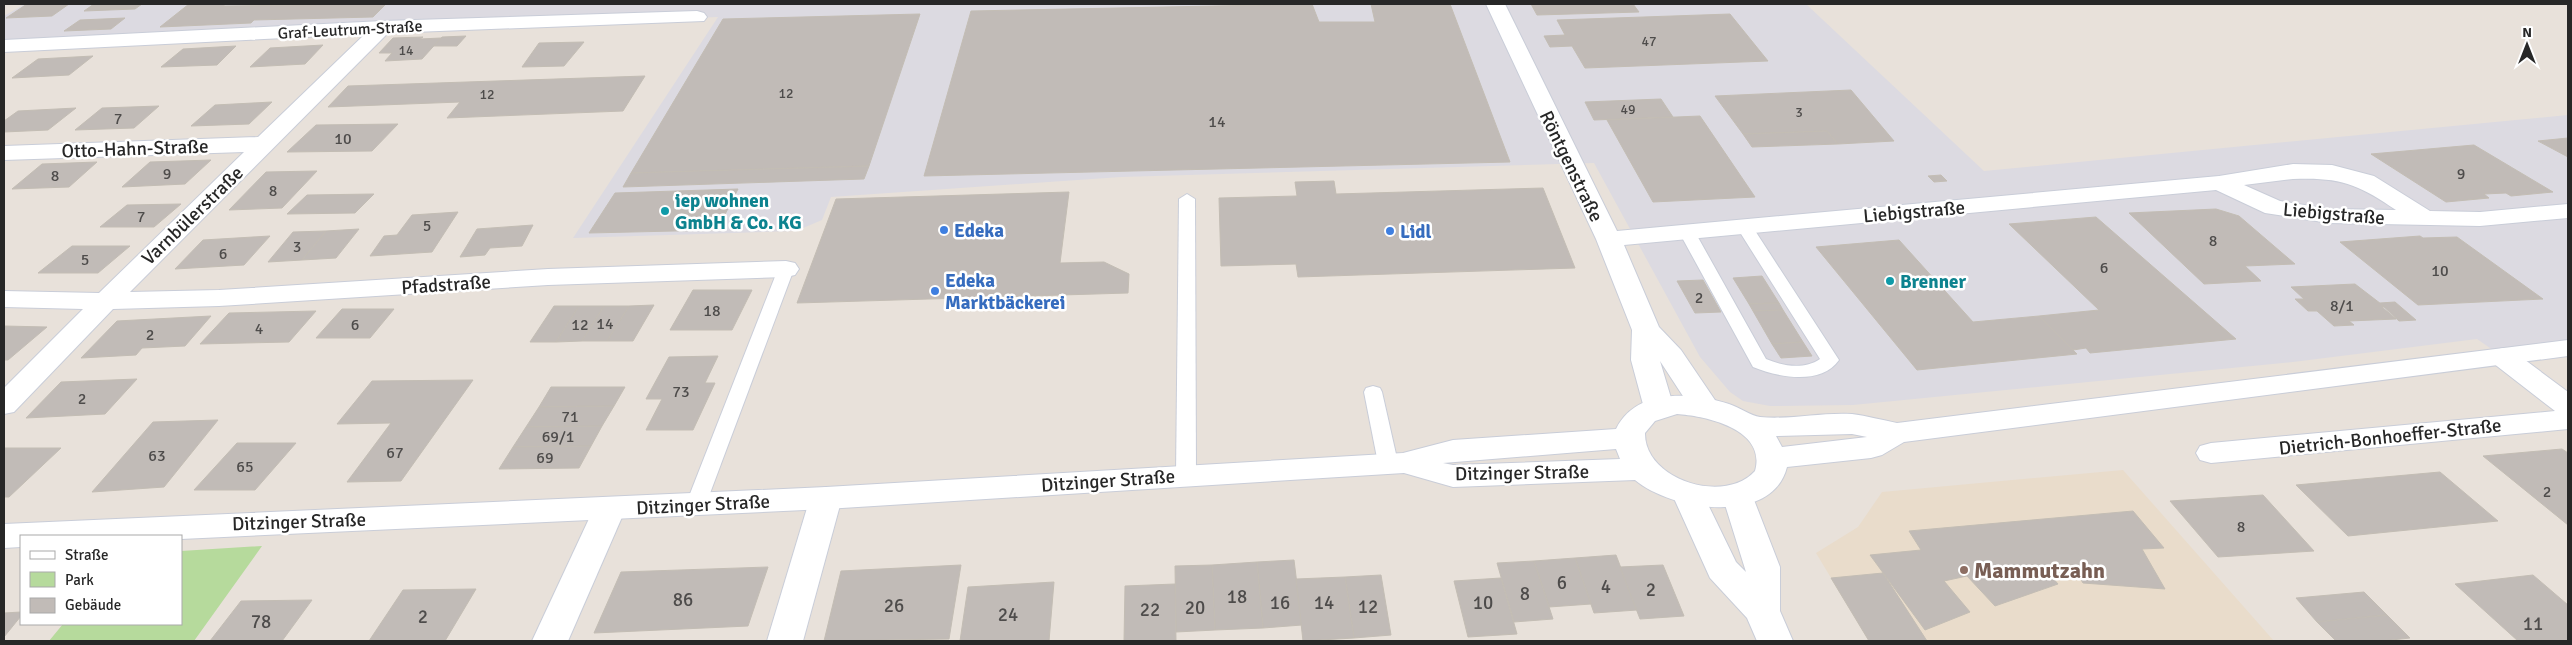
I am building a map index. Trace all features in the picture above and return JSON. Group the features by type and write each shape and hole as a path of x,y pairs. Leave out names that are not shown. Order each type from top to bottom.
{"street":[{"name":"Röntgenstraße","path":"1495,4 1609,239 1646,330 1671,356 1704,406"},
{"name":"Graf-Leutrum-Straße","path":"4,46 382,27 697,17"},
{"name":"Varnbülerstraße","path":"4,405 382,27"},
{"name":"Otto-Hahn-Straße","path":"4,153 266,144"},
{"name":"Liebigstraße","path":"1609,239 2219,182 2274,173 2321,170 2364,180 2424,218"},
{"name":"Liebigstraße","path":"2219,182 2274,208 2328,216 2384,219 2480,219 2568,211"},
{"name":"Pfadstraße","path":"4,299 106,301 219,298 548,277 786,269"},
{"name":"Röntgenstraße","path":"1646,330 1643,344 1644,356 1659,408"},
{"path":"1751,427 1852,424 1897,433 2568,348"},
{"path":"2503,356 2568,406"},
{"path":"1677,405 1704,406 1728,414 1751,427 1766,443 1772,458 1771,470 1765,481 1751,491 1710,496 1688,494 1666,486 1634,461 1628,438 1634,423 1645,414 1659,408 1677,405"},
{"name":"Dietrich-Bonhoeffer-Straße","path":"2212,453 2568,419"},
{"path":"1772,458 1871,448 1897,433"},
{"name":"Ditzinger Straße","path":"26,535 826,498 1395,463 1453,450 1628,438"},
{"name":"Ditzinger Straße","path":"1395,463 1453,476 1642,469"},
{"path":"1688,494 1722,569 1768,626"},
{"path":"1738,494 1763,567 1768,626"},
{"path":"785,641 826,498"},
{"path":"550,641 610,508"},
{"name":"Ditzinger Straße","path":"4,536 20,535"}],"lane":[{"path":"1186,475 1187,199"},
{"path":"1687,232 1759,363 1774,370 1794,370 1825,365 1830,360 1744,226"},
{"path":"696,504 786,269"},
{"path":"1373,392 1395,463"}],"shaded area":[{"path":"25,4 1806,4 1984,171 2568,115 2568,348 2503,357 2477,339 2293,362 1853,405 1770,406 1743,401 1730,392 1700,357 1594,163 1121,177 831,197 822,220 796,231 573,238 718,17 4,46 4,16"},
{"path":"2123,470 2274,641 1869,641 1816,553 1858,527 1882,492"}],"green space":[{"path":"262,546 194,641 49,641 62,625 182,625 182,551"}],"building":[{"path":"27,4 69,4 52,16 6,18"},
{"path":"94,4 142,4 135,9 84,11"},
{"path":"189,4 226,4 223,6 386,4 373,17 254,20 251,23 160,27"},
{"path":"1312,4 1319,22 1375,22 1371,4 1450,4 1510,162 924,176 971,11"},
{"path":"1531,4 1633,4 1639,12 1537,15"},
{"path":"920,14 869,166 631,173 723,19"},
{"path":"1730,14 1768,61 1585,68 1572,46 1550,47 1544,36 1565,35 1557,20"},
{"path":"125,18 111,29 64,31 80,20"},
{"path":"466,36 457,46 433,46 442,37"},
{"path":"423,37 420,39 441,38 422,59 385,61 392,53 379,53 393,38"},
{"path":"584,42 564,66 522,67 539,43"},
{"path":"323,45 305,64 250,67 270,48"},
{"path":"236,46 217,65 161,67 183,49"},
{"path":"93,56 69,75 12,78 38,59"},
{"path":"645,76 623,111 447,118 460,102 328,107 348,86"},
{"path":"1851,90 1894,141 1838,144 1827,131 1743,134 1715,96"},
{"path":"1661,99 1673,117 1594,120 1585,102"},
{"path":"272,102 249,124 191,126 215,105"},
{"path":"159,106 134,128 75,130 102,108"},
{"path":"76,108 48,130 4,132 4,121 18,111"},
{"path":"1700,116 1755,197 1653,202 1607,120"},
{"path":"398,124 372,151 287,152 316,125"},
{"path":"1827,131 1838,144 1752,147 1743,134"},
{"path":"2568,138 2568,157 2538,141"},
{"path":"2474,145 2553,192 2511,196 2506,193 2484,194 2489,198 2446,202 2371,154"},
{"path":"211,160 185,184 122,187 150,162"},
{"path":"97,162 69,187 12,189 42,164"},
{"path":"869,166 864,179 623,187 631,173"},
{"path":"317,171 282,208 229,210 266,172"},
{"path":"1941,175 1947,181 1934,182 1928,176"},
{"name":"Lidl","path":"1334,181 1336,194 1543,188 1575,268 1298,277 1296,264 1221,266 1219,198 1297,196 1295,182"},
{"name":"iep wohnen GmbH & Co. KG","path":"738,189 717,230 589,233 615,193"},
{"name":"Edeka","path":"1069,192 1060,263 1104,262 1129,274 1128,293 797,303 836,199"},
{"path":"374,194 355,213 287,214 307,195"},
{"path":"181,204 154,227 100,227 127,205"},
{"path":"2216,209 2239,216 2295,264 2245,266 2261,281 2204,284 2129,213"},
{"path":"458,212 432,252 370,256 384,236 397,235 412,215"},
{"path":"2096,217 2236,339 2090,353 2086,348 2073,350 2039,316 2099,310 2009,224"},
{"path":"533,225 522,246 490,248 485,255 460,257 477,229"},
{"path":"359,229 336,258 302,260 326,231"},
{"path":"326,231 302,260 268,262 293,232"},
{"path":"270,236 244,265 175,269 203,240"},
{"path":"2420,236 2423,238 2457,237 2543,299 2418,305 2340,242"},
{"name":"Brenner","path":"1899,240 1973,322 2039,316 2077,354 1917,370 1816,247"},
{"path":"72,246 130,246 98,273 38,273"},
{"path":"1762,276 1779,303 1749,304 1733,278"},
{"path":"1703,280 1721,312 1695,313 1677,281"},
{"path":"2355,284 2385,307 2382,307 2396,319 2349,321 2354,325 2334,326 2317,311 2308,311 2295,299 2304,299 2291,287"},
{"path":"693,290 752,290 732,330 670,330"},
{"path":"2395,302 2416,320 2399,321 2380,303"},
{"path":"1779,303 1783,310 1753,311 1749,304"},
{"path":"654,305 633,341 607,341 629,306"},
{"path":"554,306 579,306 556,342 530,342"},
{"path":"579,306 604,306 582,341 556,342"},
{"path":"604,306 629,306 607,341 582,341"},
{"path":"342,309 394,309 370,338 316,338"},
{"path":"1783,310 1803,342 1772,344 1753,311"},
{"path":"316,311 289,342 200,344 229,313"},
{"path":"211,316 185,346 142,348 136,355 81,358 117,321"},
{"path":"4,326 47,327 8,360 4,360"},
{"path":"1803,342 1812,356 1781,358 1772,344"},
{"path":"718,356 705,383 715,383 693,430 646,430 662,399 646,399 669,357"},
{"path":"137,379 105,414 26,418 61,382"},
{"path":"473,380 401,481 347,482 391,423 337,424 372,381"},
{"path":"551,387 625,387 614,406 539,407"},
{"path":"614,406 602,426 526,427 539,407"},
{"path":"218,420 164,487 92,492 153,422"},
{"path":"602,426 591,446 513,447 526,427"},
{"path":"237,443 296,443 255,490 194,490"},
{"path":"591,446 579,468 499,469 513,447"},
{"path":"4,448 61,448 9,497 4,497"},
{"path":"2562,449 2568,453 2568,525 2483,456"},
{"path":"2440,472 2498,521 2348,536 2296,485"},
{"path":"2263,495 2314,551 2218,557 2170,501"},
{"name":"Mammutzahn","path":"2133,511 2164,548 2142,549 2165,589 2083,583 2072,565 2044,568 2058,584 1995,606 1967,576 1944,581 1970,612 1925,630 1870,555 1921,550 1909,531"},
{"path":"1616,555 1637,610 1594,613 1575,558"},
{"path":"1575,558 1591,604 1549,607 1534,561"},
{"path":"1294,560 1302,625 1263,628 1257,562"},
{"path":"1534,561 1553,619 1514,622 1497,563"},
{"path":"1257,562 1263,628 1215,630 1212,565"},
{"path":"961,565 949,639 824,641 841,571"},
{"path":"1212,565 1215,630 1176,632 1175,566"},
{"path":"1663,565 1684,616 1640,619 1620,567"},
{"path":"768,567 748,626 594,633 621,572"},
{"path":"1883,573 1927,641 1869,641 1831,578"},
{"path":"1381,575 1391,635 1354,638 1345,577"},
{"path":"2533,575 2568,605 2568,641 2518,641 2455,584"},
{"path":"1345,577 1354,638 1303,641 1296,579"},
{"path":"1501,578 1517,634 1468,637 1454,581"},
{"path":"1054,582 1049,641 960,641 968,587"},
{"path":"1175,584 1176,641 1124,641 1125,586"},
{"path":"476,589 445,641 369,641 403,590"},
{"path":"2364,592 2387,615 2317,622 2296,598"},
{"path":"312,600 282,641 210,641 241,601"},
{"path":"20,612 20,617 4,637 4,613"},
{"path":"2387,615 2410,638 2382,641 2336,641 2317,622"}],"place":[{"name":"iep wohnen GmbH & Co. KG","path":"665,211"},
{"name":"Edeka","path":"944,230"},
{"name":"Lidl","path":"1390,231"},
{"name":"Brenner","path":"1890,281"},
{"name":"Edeka Marktbäckerei","path":"935,291"},
{"name":"Mammutzahn","path":"1964,570"}]}
